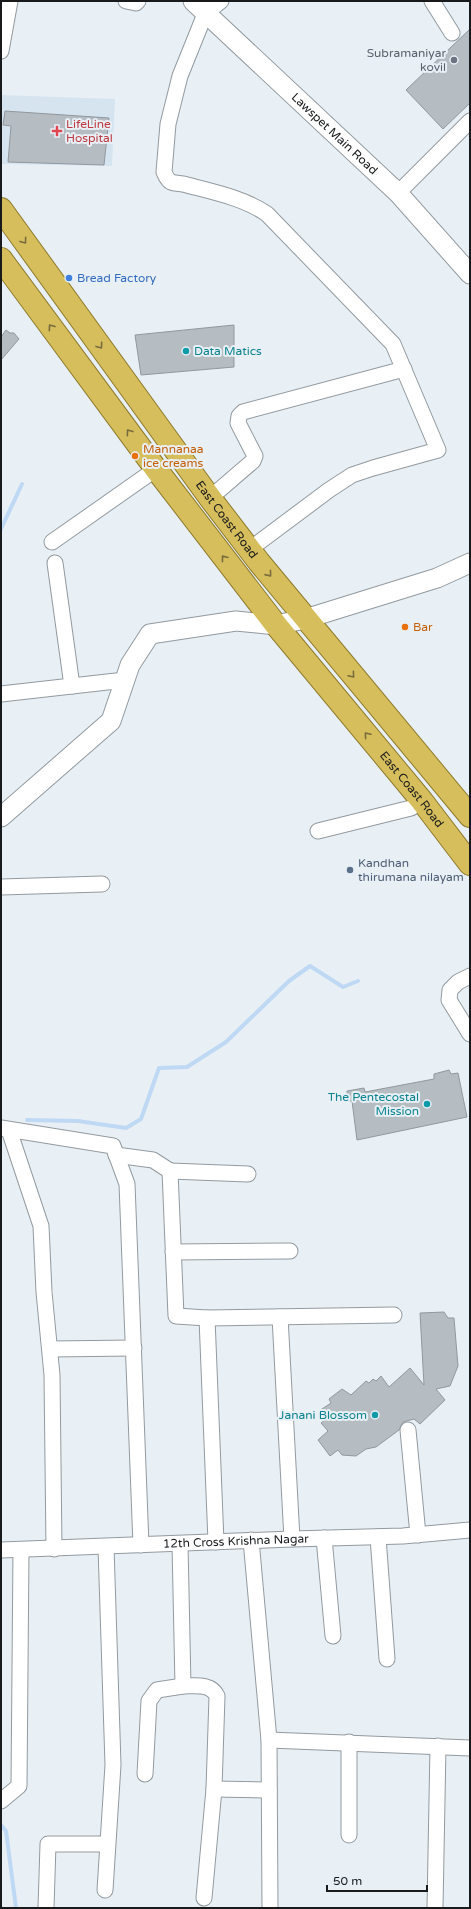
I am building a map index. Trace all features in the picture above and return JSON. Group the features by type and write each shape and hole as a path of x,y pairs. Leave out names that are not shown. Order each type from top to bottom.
{"highway":[{"name":"East Coast Road","path":"1,209 210,498 250,550 305,619 470,816"},
{"name":"East Coast Road","path":"2,262 156,469 276,625 422,801 470,864"}],"street":[{"path":"1,51 10,1"},
{"path":"126,1 136,3 138,1"},
{"path":"221,1 199,8 171,108 168,124 164,172 166,178 171,182 184,184 243,202 257,207 267,214 393,344 438,450 352,475 329,490 250,550"},
{"path":"432,1 452,33"},
{"name":"Lawspet Main Road","path":"199,8 398,193 470,274"},
{"path":"398,193 470,120"},
{"path":"210,498 252,462 255,456 238,423 239,416 243,412 404,369"},
{"path":"52,542 156,469"},
{"path":"55,563 72,686"},
{"path":"1,817 111,721 130,665 150,634 236,621 276,625 305,619 437,578 470,563"},
{"path":"1,694 125,680"},
{"path":"318,831 411,808 422,801"},
{"path":"1,887 102,884"},
{"path":"470,976 458,982 450,990 450,1000 470,1034"},
{"path":"54,1549 52,1375 41,1226 5,1129 113,1146 128,1184 141,1545"},
{"path":"116,1155 153,1160 170,1171 248,1174"},
{"path":"170,1171 176,1316 207,1318 394,1315"},
{"path":"173,1252 290,1251"},
{"path":"280,1317 292,1539"},
{"path":"207,1318 216,1542"},
{"path":"50,1350 134,1348"},
{"path":"408,1430 418,1535"},
{"name":"12th Cross Krishna Nagar","path":"1,1550 251,1540 378,1537 470,1530"},
{"path":"378,1537 387,1659"},
{"path":"324,1538 334,1636"},
{"path":"251,1540 269,1740 270,1908"},
{"path":"180,1544 183,1686"},
{"path":"105,1890 113,1765 106,1547"},
{"path":"1,1801 19,1786 21,1550"},
{"path":"145,1774 149,1700 157,1690 183,1686 209,1687 214,1690 216,1696 214,1789 204,1898"},
{"path":"269,1740 470,1748"},
{"path":"349,1742 349,1835"},
{"path":"434,1908 438,1746"},
{"path":"214,1789 269,1790"},
{"path":"46,1901 48,1844 107,1844"}],"shaded area":[{"name":"LifeLine Hospital","path":"1,95 115,99 112,166 1,164"}],"building":[{"name":"Subramaniyar kovil","path":"470,29 470,103 443,129 406,90"},
{"name":"LifeLine Hospital","path":"5,111 109,118 104,165 8,162 11,126 3,125"},
{"name":"Data Matics","path":"234,325 234,367 141,375 135,335"},
{"path":"6,330 10,333 14,333 19,339 1,360 1,337"},
{"path":"449,1070 451,1074 458,1073 467,1117 357,1140 352,1101 348,1101 347,1091 364,1088 365,1092 434,1079 434,1074"},
{"name":"Janani Blossom","path":"444,1312 448,1318 454,1318 458,1366 450,1386 436,1389 445,1400 420,1424 414,1419 403,1422 399,1430 376,1447 366,1449 356,1456 342,1455 338,1450 330,1456 318,1440 328,1431 321,1423 325,1420 319,1411 331,1403 329,1399 342,1389 351,1395 366,1381 369,1383 373,1379 376,1381 381,1376 389,1387 410,1368 424,1385 420,1313"}],"waterway":[{"path":"1,529 22,484"},
{"path":"27,1120 78,1121 126,1128 141,1119 159,1068 187,1067 226,1042 289,981 310,966 343,987 358,981"},
{"path":"1,1825 6,1831 16,1908"}],"place":[{"name":"Subramaniyar kovil","path":"454,60"},
{"name":"LifeLine Hospital","path":"57,131"},
{"name":"Bread Factory","path":"69,278"},
{"name":"Data Matics","path":"186,351"},
{"name":"Mannanaa ice creams","path":"135,456"},
{"name":"Bar","path":"405,627"},
{"name":"Kandhan thirumana nilayam","path":"350,870"},
{"name":"The Pentecostal Mission","path":"427,1104"},
{"name":"Janani Blossom","path":"375,1415"}]}
